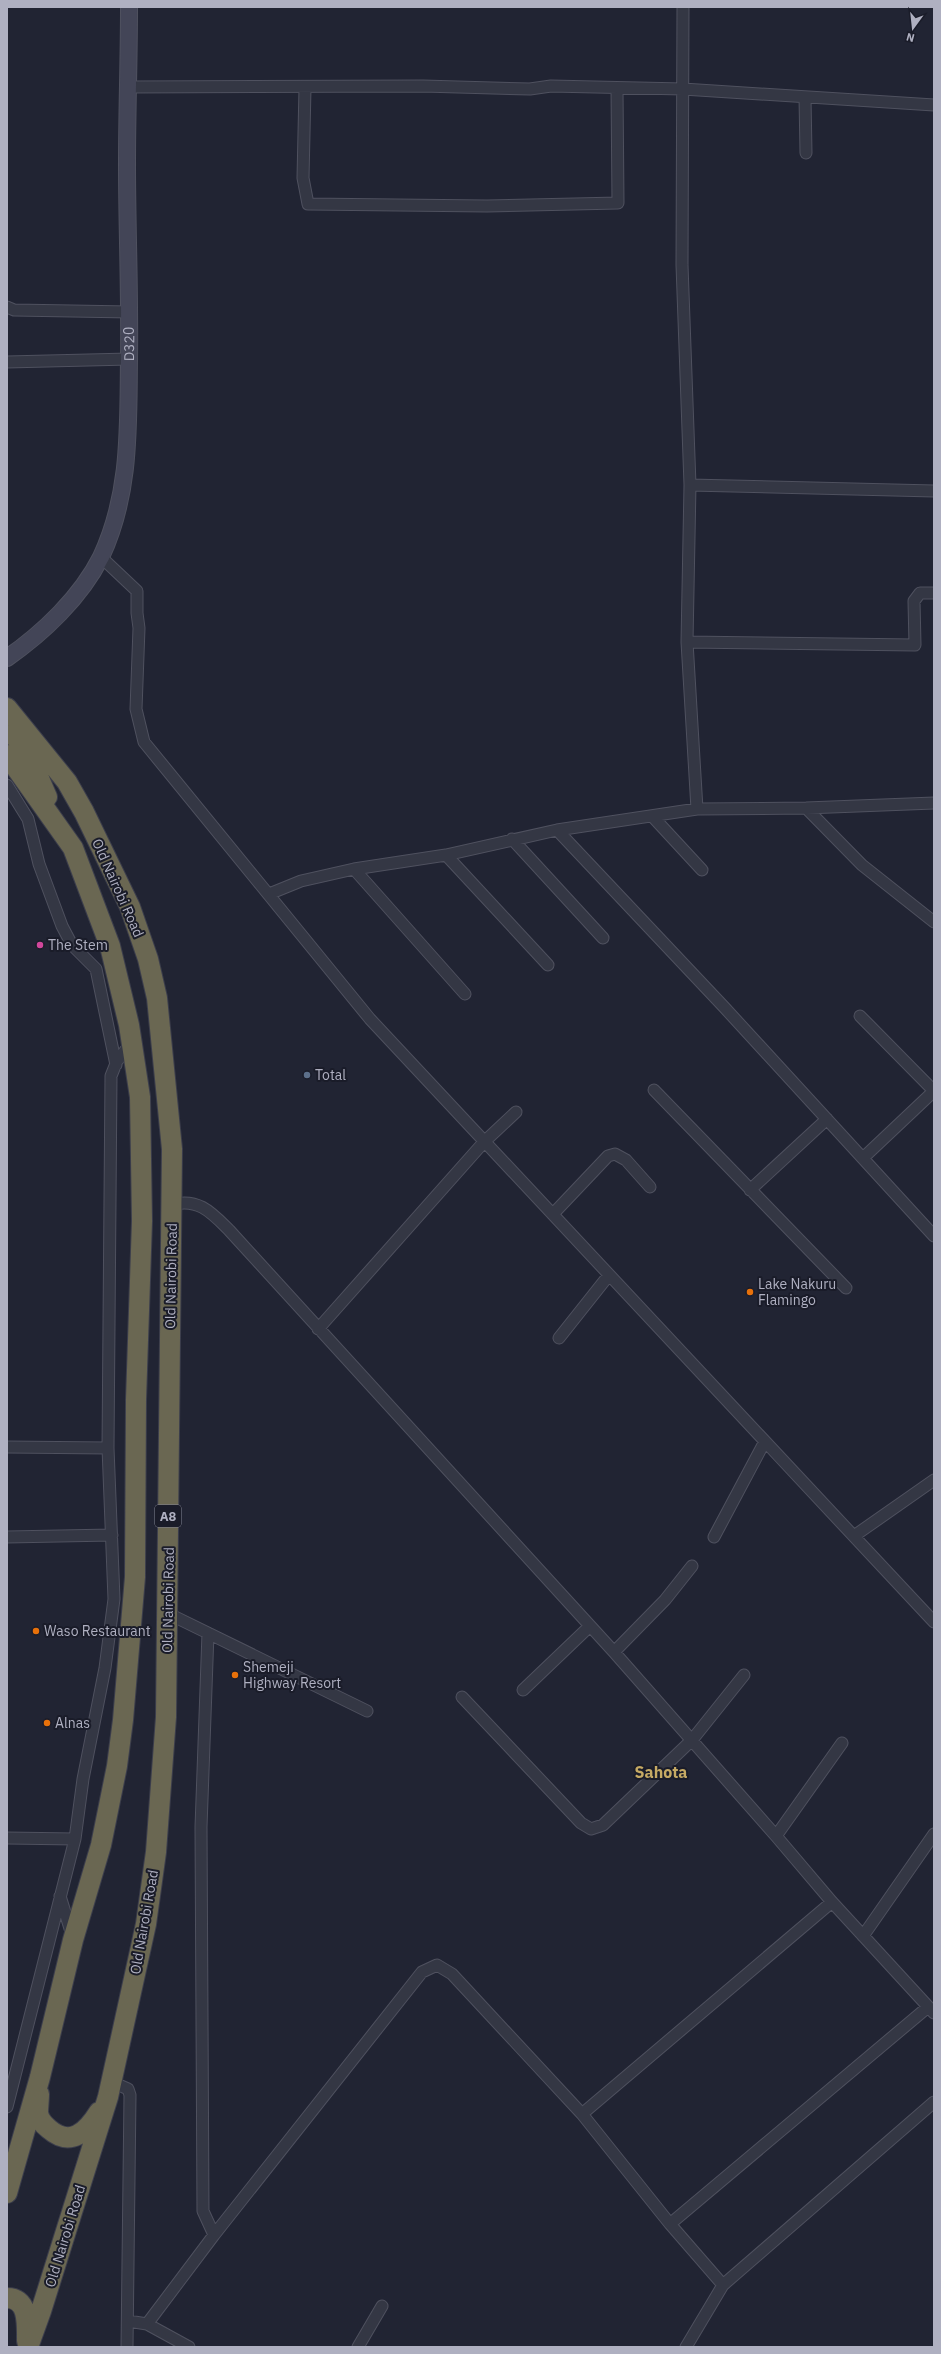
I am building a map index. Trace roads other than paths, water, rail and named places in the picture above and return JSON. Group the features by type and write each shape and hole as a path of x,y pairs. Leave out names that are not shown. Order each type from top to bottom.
{"highway":[{"name":"Old Nairobi Road","path":"7,708 67,782 130,907 148,959 157,998 172,1149 166,1717 156,1852 146,1924 110,2090 41,2311 27,2347"},
{"path":"7,726 28,753 47,798 54,822"},
{"name":"Old Nairobi Road","path":"7,755 72,848 110,946 132,1042 140,1097 142,1153 142,1221 136,1400 135,1577 129,1672 117,1766 101,1845 73,1940 40,2076 7,2193"},
{"path":"72,848 75,841 81,835 91,836 98,842"},
{"path":"40,2076 38,2114 42,2122 61,2136 72,2137 86,2131 110,2090"},
{"path":"7,2298 21,2303 24,2309 27,2325 27,2347"}],"street":[{"name":"D320","path":"7,658 23,647 68,603 101,557 114,520 127,458 130,428 130,312 127,163 129,7"},
{"path":"683,7 682,265 690,485 687,642 697,809"},
{"path":"129,87 306,88 424,86 530,89 551,86 683,89 805,98 934,105"},
{"path":"306,88 303,178 308,204 487,206 618,203 617,88"},
{"path":"805,98 806,153"},
{"path":"7,307 14,310 130,312"},
{"path":"7,362 129,359"},
{"path":"690,485 934,491"},
{"path":"101,557 137,591 139,628 136,709 144,742 370,1019 553,1214 764,1443 775,1450 934,1622"},
{"path":"687,642 915,645 914,601 920,593 934,593"},
{"name":"D320","path":"7,671 23,647"},
{"path":"7,785 28,819 39,864 62,926 72,945 96,968 116,1065"},
{"path":"269,894 301,881 354,869 446,855 557,830 653,817 697,809 806,808 934,803"},
{"path":"806,808 862,866 934,922"},
{"path":"653,817 702,870"},
{"path":"557,830 827,1119 934,1236"},
{"path":"512,839 603,938"},
{"path":"446,855 548,965"},
{"path":"354,869 465,994"},
{"path":"860,1016 934,1091 863,1158"},
{"path":"7,2108 75,1840 83,1780 108,1650 114,1598 108,1448 111,1076 116,1065 132,1042"},
{"path":"654,1090 846,1288"},
{"path":"318,1329 484,1142 516,1112"},
{"path":"750,1190 827,1119"},
{"path":"553,1214 608,1156 615,1154 626,1160 650,1187"},
{"path":"172,1206 182,1202 199,1205 208,1209 614,1652 832,1902 931,2010 670,2224"},
{"path":"559,1338 609,1275"},
{"path":"714,1537 764,1443"},
{"path":"7,1447 108,1448"},
{"path":"854,1536 934,1480"},
{"path":"7,1537 112,1535"},
{"path":"614,1652 665,1600 692,1566"},
{"path":"167,1613 367,1711"},
{"path":"523,1690 590,1626"},
{"path":"208,1633 201,1827 203,2211 214,2235"},
{"path":"462,1697 581,1823 591,1829 603,1825 692,1740 744,1675"},
{"path":"776,1836 842,1743"},
{"path":"864,1936 934,1834"},
{"path":"7,1838 75,1840"},
{"path":"60,1896 73,1940"},
{"path":"582,2114 832,1902"},
{"path":"147,2324 214,2235 422,1972 437,1965 445,1968 452,1974 582,2114 670,2224 723,2285"},
{"path":"110,2090 128,2089 130,2095 127,2347"},
{"path":"686,2347 723,2285 934,2102"},
{"path":"358,2347 382,2306"},
{"path":"128,2321 147,2324 189,2347"}],"place":[{"name":"The Stem","path":"40,945"},
{"name":"Total","path":"307,1075"},
{"name":"Lake Nakuru Flamingo","path":"750,1292"},
{"name":"Waso Restaurant","path":"36,1631"},
{"name":"Shemeji Highway Resort","path":"235,1675"},
{"name":"Alnas","path":"47,1723"}],"district":[{"name":"Sahota","path":"661,1772"}]}
